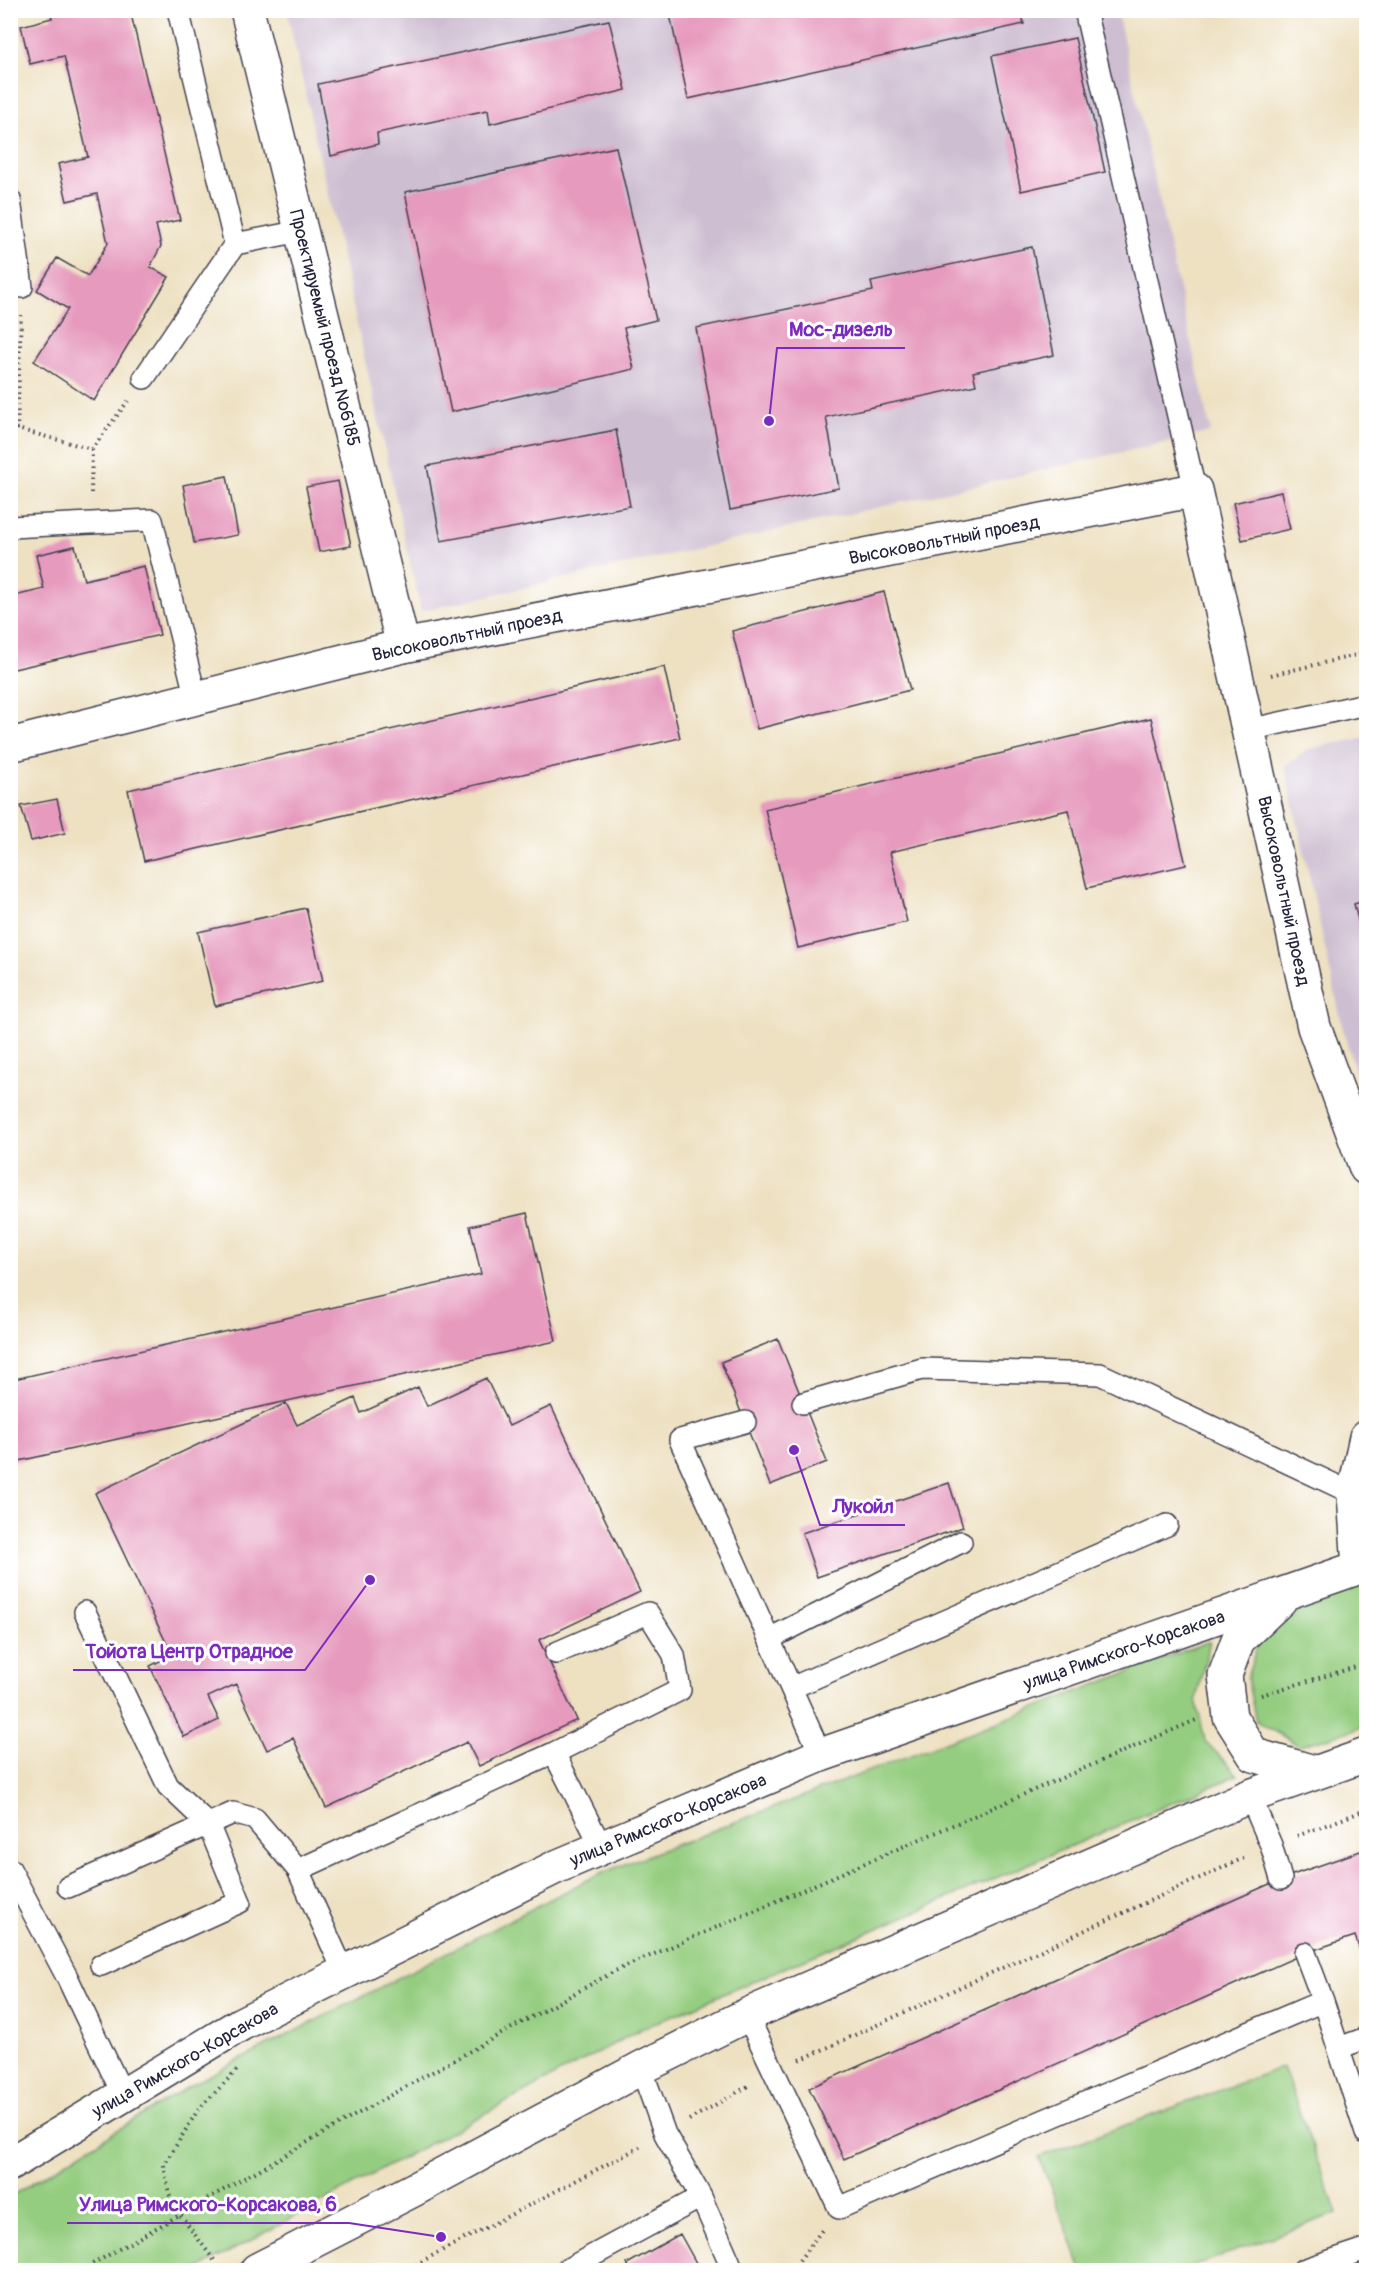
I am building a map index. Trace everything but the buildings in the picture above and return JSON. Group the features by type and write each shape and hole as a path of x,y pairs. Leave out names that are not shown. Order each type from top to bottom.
{"street":[{"name":"Проектируемый проезд №6185","path":"247,10 403,646"},
{"name":"Высоковольтный проезд","path":"10,745 403,646 1195,490 1314,1027 1366,1168"},
{"path":"1363,1566 1360,1500 1366,1437"},
{"name":"улица Римского-Корсакова","path":"10,2164 241,2024 556,1867 821,1755 1363,1566"},
{"path":"1287,1593 1238,1640 1225,1675 1228,1705 1230,1717 1254,1755 1314,1772"},
{"path":"257,2271 641,2068 747,2015 1250,1796 1366,1755"}],"lane":[{"path":"178,10 235,244"},
{"path":"1085,10 1195,490"},
{"path":"10,200 22,287"},
{"path":"144,378 235,244 301,231"},
{"path":"10,527 152,520 196,699"},
{"path":"1248,730 1366,704"},
{"path":"803,1403 922,1369 1100,1374 1360,1500"},
{"path":"745,1422 681,1440 821,1755"},
{"path":"791,1688 1167,1525"},
{"path":"769,1639 961,1542"},
{"path":"85,1612 168,1786 208,1824 240,1902 100,1965"},
{"path":"298,1870 554,1753 680,1690 674,1655 648,1613 556,1653"},
{"path":"554,1753 602,1848"},
{"path":"1250,1796 1281,1879"},
{"path":"68,1887 233,1813 255,1819 298,1870 344,1972"},
{"path":"10,1869 67,1977 123,2096"},
{"path":"1305,1953 1366,2133"},
{"path":"747,2015 839,2208 1323,2001"},
{"path":"1338,2048 1366,2038"},
{"path":"641,2068 665,2134 701,2198 733,2271"},
{"path":"566,2271 701,2198"},
{"path":"1303,2271 1366,2249"}],"path":[{"path":"17,430 22,287"},
{"path":"91,523 92,449 144,378"},
{"path":"10,427 92,449"},
{"path":"1238,682 1366,653"},
{"path":"82,2271 405,2087 615,1971 1228,1705 1366,1664"},
{"path":"405,2271 665,2134 773,2072 1270,1845 1366,1810"},
{"path":"214,2260 180,2215 169,2194 164,2166 198,2110 239,2068"},
{"path":"792,2271 839,2208"}],"shaded area":[{"path":"287,11 1117,11 1211,432 421,611"},
{"path":"1366,737 1366,1106 1344,1034 1285,766 1309,749"}],"green space":[{"path":"1366,1582 1366,1726 1300,1746 1256,1721 1247,1678 1263,1627 1286,1608"},
{"path":"1210,1641 1196,1699 1205,1741 1238,1775 643,2028 196,2270 11,2270 11,2196 189,2086 599,1874"},
{"path":"1283,2067 1337,2213 1183,2270 1082,2270 1039,2157"}],"place":[{"name":"Мос-дизель","path":"769,421"},
{"name":"Лукойл","path":"794,1450"},
{"name":"Тойота Центр Отрадное","path":"370,1580"},
{"name":"Улица Римского-Корсакова, 6","path":"441,2237"}]}
